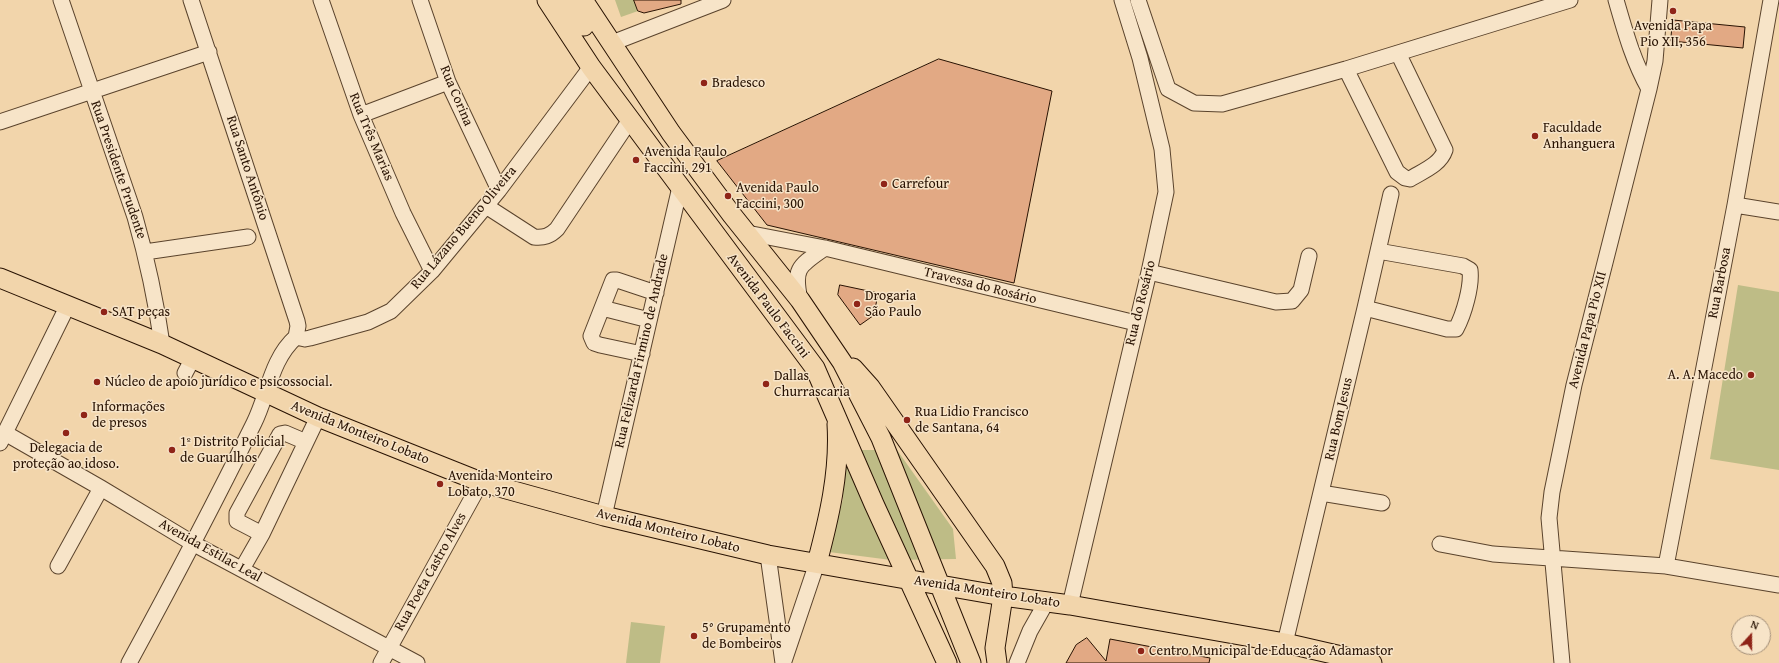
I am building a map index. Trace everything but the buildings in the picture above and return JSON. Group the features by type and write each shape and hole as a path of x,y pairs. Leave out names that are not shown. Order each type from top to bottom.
{"main road":[{"name":"Avenida Paulo Faccini","path":"582,0 672,133 732,215 800,300 842,362 881,438 971,663"},
{"name":"Avenida Paulo Faccini","path":"553,1 591,67 815,368 874,504 947,663"},
{"path":"553,1 568,2 648,117 657,125 672,133"},
{"path":"652,149 664,154 673,162 716,217 722,218 732,215"},
{"name":"Avenida Monteiro Lobato","path":"0,278 68,304 162,344 189,366 266,393 318,417 481,482 604,516 768,555 1003,596 1047,601 1285,643 1372,663"},
{"path":"842,362 851,366 864,380 995,566 1002,583 1003,596 995,648 997,663"},
{"path":"817,563 828,520 834,488 837,457 836,416"}],"street":[{"name":"Rua Presidente Prudente","path":"61,0 135,217 155,296 162,344"},
{"name":"Rua Santo Antônio","path":"190,0 209,52 297,321 298,326 296,337"},
{"name":"Rua Três Marias","path":"320,0 361,115 403,213 432,271"},
{"name":"Rua Corina","path":"420,0 448,82 499,190"},
{"path":"612,43 685,6 723,0"},
{"name":"Rua do Rosário","path":"1070,605 1149,272 1166,192 1162,149 1140,58 1122,0"},
{"path":"1138,0 1168,89 1194,103 1222,104 1346,69 1570,0"},
{"path":"1616,0 1639,72 1649,89"},
{"name":"Avenida Papa Pio XII","path":"1562,663 1549,518 1552,492 1574,385 1649,89 1655,61 1660,0"},
{"name":"Rua Barbosa","path":"1666,566 1735,205 1771,0"},
{"path":"0,122 209,52"},
{"path":"1346,69 1397,172 1404,178 1410,179 1438,162 1443,156 1445,150 1398,53"},
{"path":"1633,55 1655,61"},
{"name":"Rua Lázano Bueno Oliveira","path":"296,337 305,339 310,338 368,322 391,311 432,271 486,206 591,67"},
{"path":"361,115 448,82"},
{"path":"486,206 534,237 541,238 552,234 557,229 630,120"},
{"name":"Rua Felizarda Firmino de Andrade","path":"604,516 680,187"},
{"name":"Rua Bom Jesus","path":"1285,643 1391,194"},
{"path":"1735,205 1779,212"},
{"name":"Travessa do Rosário","path":"747,233 825,248 1136,323"},
{"path":"145,252 248,237"},
{"path":"800,300 797,286 799,268 804,262 825,248"},
{"path":"1365,308 1447,329 1456,329 1461,320 1471,279 1470,270 1463,266 1378,251"},
{"path":"1149,272 1276,302 1292,301 1301,290 1310,256"},
{"path":"642,354 594,343 592,336 612,280 617,280 656,293"},
{"path":"3,438 68,304"},
{"path":"602,308 649,320"},
{"path":"129,663 194,544 255,421 280,356 296,337"},
{"path":"242,569 262,534 318,417"},
{"path":"262,534 237,521 237,513 280,434 285,433 306,442"},
{"name":"Avenida Estilac Leal","path":"3,438 101,488 194,544 417,663"},
{"name":"Rua Poeta Castro Alves","path":"381,663 481,482"},
{"path":"58,566 101,488"},
{"path":"1321,493 1382,503"},
{"path":"1440,544 1493,554 1666,566 1779,585"},
{"path":"768,555 783,663"},
{"path":"783,663 817,563"},
{"path":"1017,663 1030,632 1047,601"}],"shaded area":[{"path":"615,0 634,0 638,11 621,17"},
{"name":"A. A. Macedo","path":"1738,285 1779,292 1779,470 1710,459"},
{"path":"844,450 897,450 953,529 956,559 891,560 829,552 843,499"},
{"path":"631,622 665,626 660,663 626,663"}],"place":[{"name":"Avenida Papa Pio XII, 356","path":"1673,11"},
{"name":"Bradesco","path":"704,83"},
{"name":"Faculdade Anhanguera","path":"1535,136"},
{"name":"Avenida Paulo Faccini, 291","path":"636,160"},
{"name":"Carrefour","path":"884,184"},
{"name":"Avenida Paulo Faccini, 300","path":"728,196"},
{"name":"Drogaria São Paulo","path":"857,304"},
{"name":"SAT peças","path":"104,312"},
{"name":"A. A. Macedo","path":"1751,375"},
{"name":"Núcleo de apoio jurídico e psicossocial.","path":"97,382"},
{"name":"Dallas Churrascaria","path":"766,384"},
{"name":"Informações de presos","path":"84,415"},
{"name":"Rua Lidio Francisco de Santana, 64","path":"907,420"},
{"name":"Delegacia de proteção ao idoso.","path":"66,433"},
{"name":"1º Distrito Policial de Guarulhos","path":"172,450"},
{"name":"Avenida Monteiro Lobato, 370","path":"440,484"},
{"name":"5° Grupamento de Bombeiros","path":"694,636"},
{"name":"Centro Municipal de Educação Adamastor","path":"1141,651"}]}
